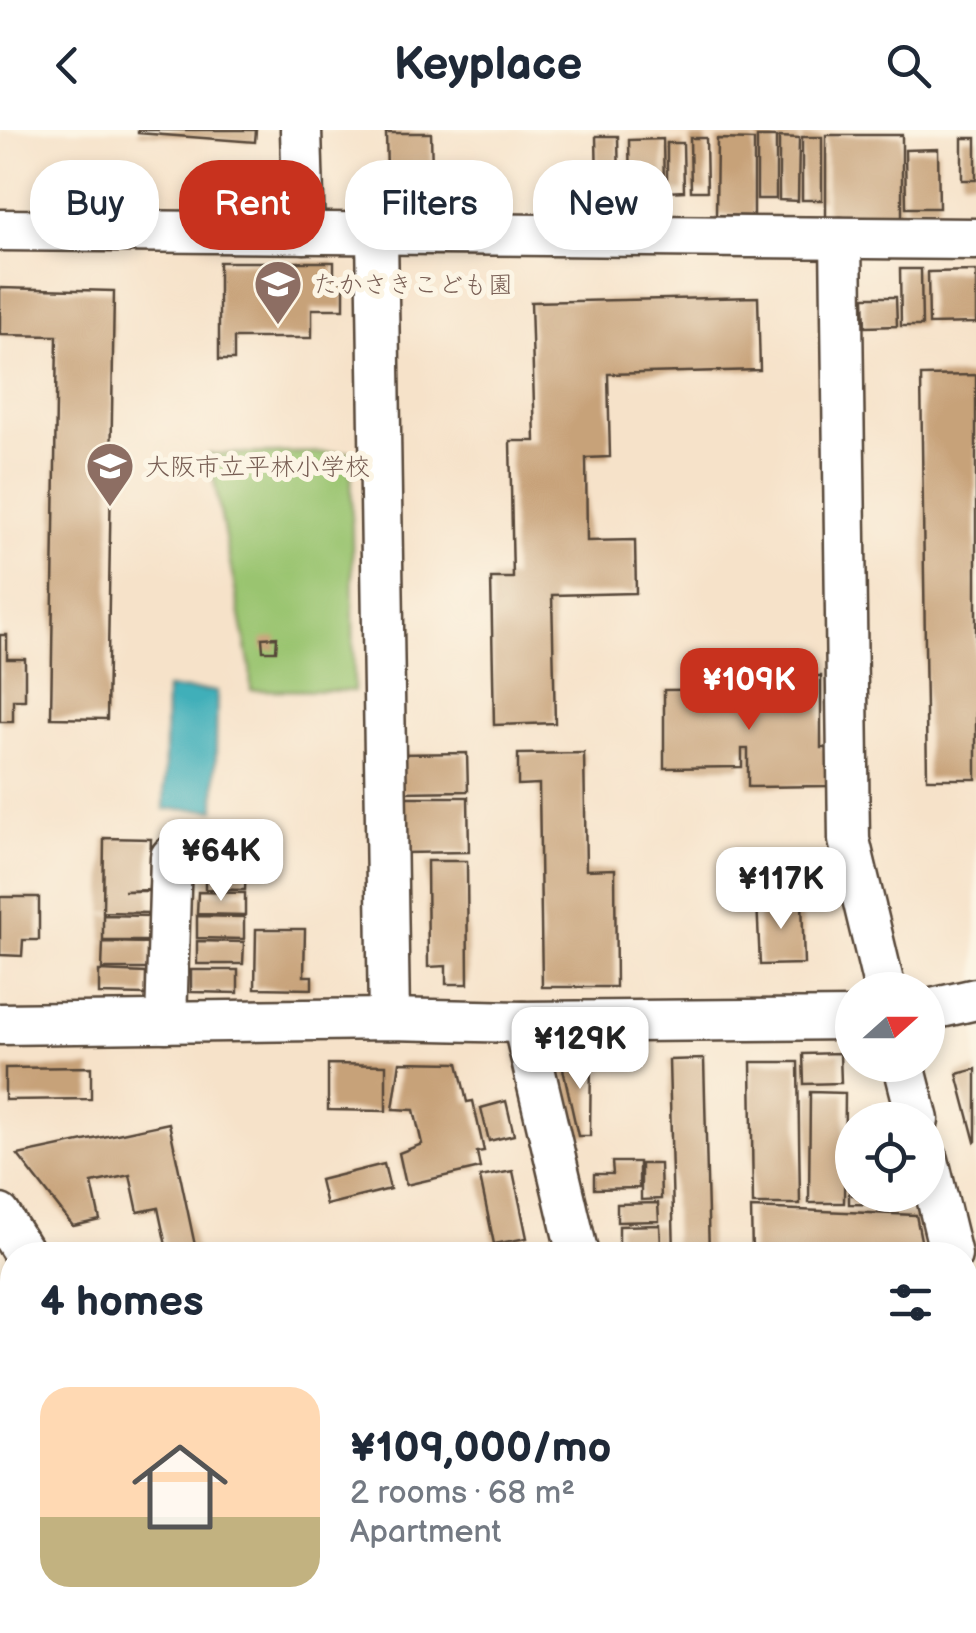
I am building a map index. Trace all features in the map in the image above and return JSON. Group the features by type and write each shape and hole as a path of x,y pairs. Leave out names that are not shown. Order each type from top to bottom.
{"street":[{"path":"301,130 302,160"},
{"path":"0,230 179,231"},
{"path":"513,235 976,239"},
{"path":"841,238 849,840 882,972"},
{"path":"377,250 389,1019"},
{"path":"166,1022 171,857"},
{"path":"945,1006 976,998"},
{"path":"0,1024 835,1019"},
{"path":"523,1022 575,1242"},
{"path":"941,1212 948,1242"},
{"path":"0,1216 17,1242"}],"green space":[{"path":"351,452 354,691 251,690 250,667 209,454"}],"water":[{"path":"166,689 217,691 215,810 164,809"}],"building":[{"path":"138,130 256,130 255,142"},
{"path":"386,133 431,133 432,160 387,160"},
{"path":"826,135 902,135 902,218 826,218"},
{"path":"596,136 618,136 618,160 596,160"},
{"path":"757,137 776,137 776,199 757,199"},
{"path":"779,137 799,138 798,201 779,200"},
{"path":"802,137 822,137 822,200 802,200"},
{"path":"690,138 706,138 707,191 691,191"},
{"path":"962,138 976,138 976,180 962,180"},
{"path":"663,139 663,160 629,160 629,140"},
{"path":"717,139 754,140 754,216 716,215"},
{"path":"667,143 683,143 684,191 673,192 673,160 667,160"},
{"path":"938,149 939,208 906,208 905,150"},
{"path":"219,262 334,262 334,281 344,281 344,309 312,309 312,338 234,338 234,360 219,360"},
{"path":"900,269 921,269 922,326 901,326"},
{"path":"976,271 976,323 929,324 928,272"},
{"path":"0,288 114,291 107,719 51,718 57,336 0,335"},
{"path":"758,297 760,370 608,374 610,457 586,458 587,541 635,540 636,593 552,595 555,723 494,725 491,578 513,578 510,441 535,441 531,302"},
{"path":"864,297 896,297 897,326 865,327"},
{"path":"976,375 976,779 927,779 921,376"},
{"path":"0,635 7,635 7,659 25,659 25,700 13,700 13,722 0,722"},
{"path":"277,637 276,651 263,651 262,638"},
{"path":"789,676 821,676 821,748 828,748 828,786 748,787 748,749 742,749 742,767 664,768 664,690 770,689 770,703 789,703"},
{"path":"467,753 468,791 400,792 399,754"},
{"path":"584,753 586,870 615,869 616,987 542,987 539,784 518,785 518,754"},
{"path":"401,797 468,797 469,852 401,853"},
{"path":"104,838 151,839 149,890 124,891 150,891 150,913 103,912"},
{"path":"200,838 244,839 244,858 200,858"},
{"path":"427,861 467,861 468,984 446,984 446,966 428,967"},
{"path":"205,862 246,863 245,890 205,889"},
{"path":"198,892 245,893 245,915 197,914"},
{"path":"0,897 39,897 39,940 23,940 22,956 0,955"},
{"path":"802,900 804,964 760,965 757,901"},
{"path":"103,915 150,916 149,941 103,941"},
{"path":"197,916 244,917 244,939 197,938"},
{"path":"256,929 305,929 304,976 312,976 312,989 255,988"},
{"path":"197,941 244,942 243,964 197,964"},
{"path":"103,942 149,943 149,969 102,969"},
{"path":"191,970 238,970 238,993 191,992"},
{"path":"99,971 146,973 146,995 99,994"},
{"path":"835,1053 835,1082 841,1083 804,1084 803,1054"},
{"path":"579,1054 591,1054 590,1136 578,1136 563,1069"},
{"path":"704,1059 709,1242 674,1242 669,1060"},
{"path":"400,1062 458,1063 467,1102 473,1101 484,1151 477,1152 480,1168 406,1185 399,1153 422,1144 414,1110 393,1109"},
{"path":"751,1062 798,1062 800,1204 753,1204"},
{"path":"328,1064 386,1065 386,1111 328,1110"},
{"path":"91,1067 91,1099 5,1100 5,1068"},
{"path":"976,1069 976,1141 975,1142 957,1074"},
{"path":"810,1092 845,1093 845,1102 835,1102 835,1203 809,1203"},
{"path":"506,1101 514,1135 489,1141 481,1108"},
{"path":"169,1123 194,1242 165,1242 158,1208 138,1212 130,1175 92,1183 100,1220 73,1226 18,1155"},
{"path":"612,1162 639,1162 639,1188 594,1189 594,1174 613,1174"},
{"path":"384,1164 390,1189 326,1205 320,1180"},
{"path":"641,1164 660,1164 661,1199 641,1200"},
{"path":"513,1171 527,1238 494,1242 480,1177"},
{"path":"658,1203 659,1221 617,1222 617,1204"},
{"path":"751,1208 916,1215 921,1242 752,1242"},
{"path":"660,1225 661,1242 619,1242 619,1226"}],"place":[{"name":"たかさきこども園","path":"278,326"},
{"name":"大阪市立平林小学校","path":"110,508"}]}
